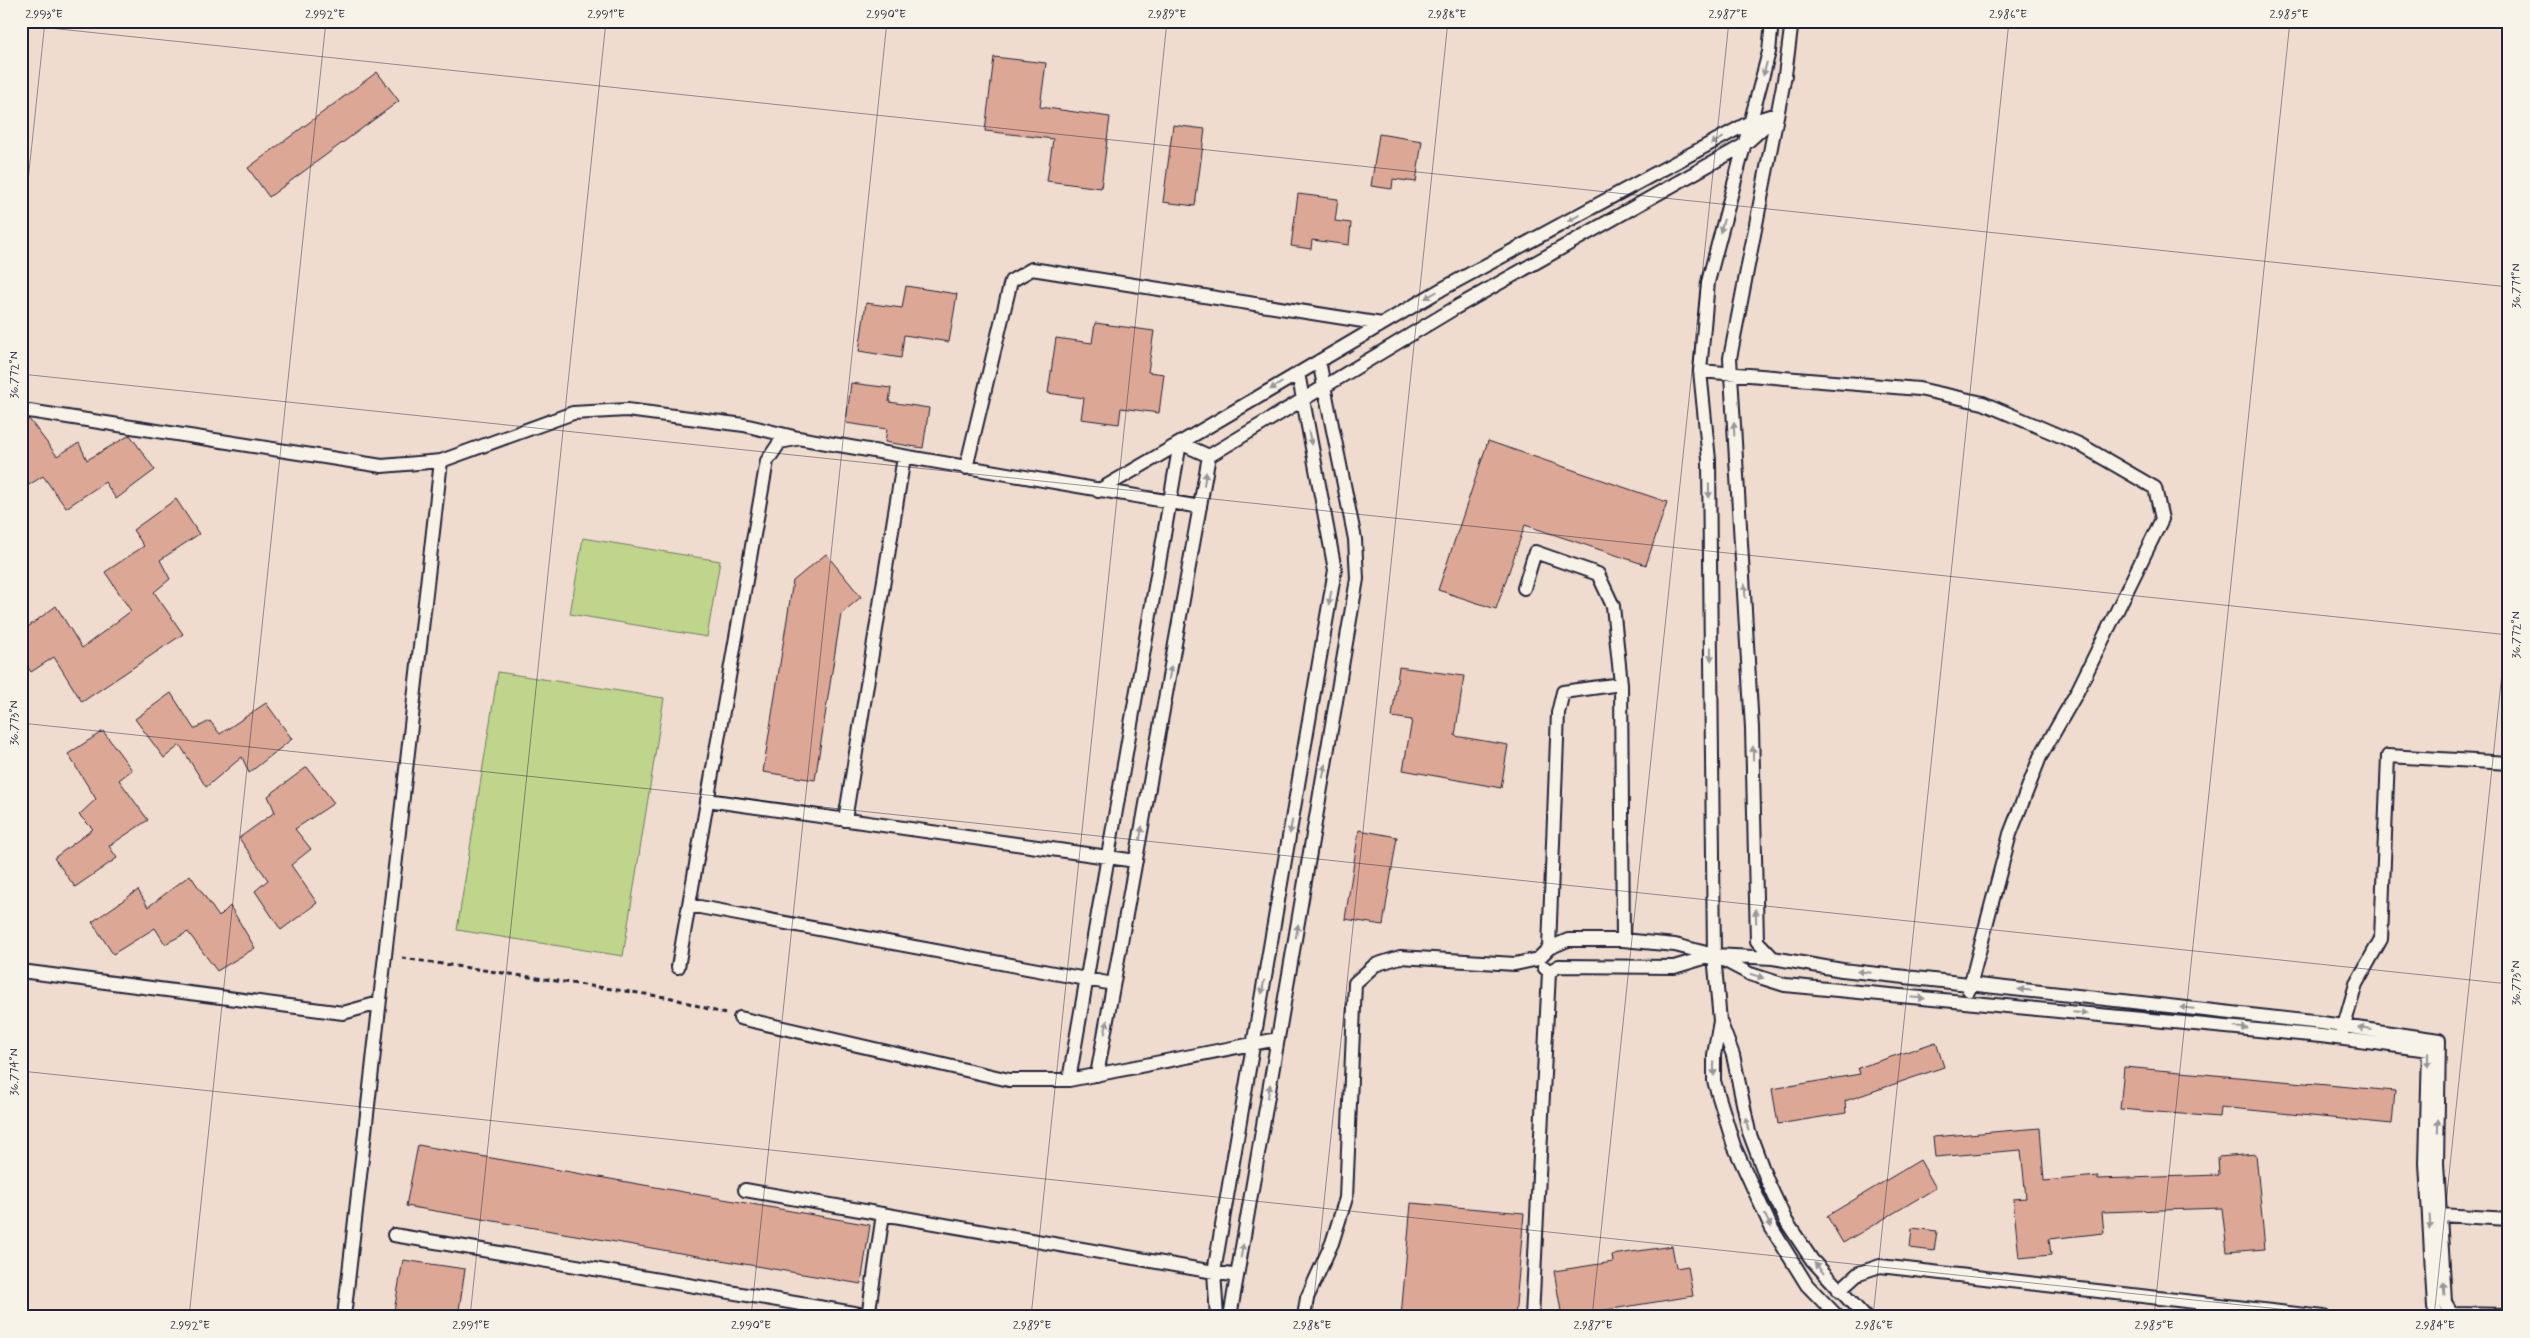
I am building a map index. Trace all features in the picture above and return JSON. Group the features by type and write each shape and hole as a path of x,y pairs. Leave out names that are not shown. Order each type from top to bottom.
{"lane":[{"path":"1772,21 1769,52 1708,282 1700,371 1708,460 1714,955 1720,1020 1714,1055 1714,1080 1734,1146 1771,1227 1807,1285 1838,1317"},
{"path":"1773,958 1757,941 1752,728 1730,358 1777,114 1792,21"},
{"path":"1098,491 1442,288 1750,122 1777,114"},
{"path":"1097,1075 1209,456 1455,308 1744,145 1777,114"},
{"path":"966,468 1011,281 1032,269 1382,324"},
{"path":"1230,1317 1357,580 1355,539 1319,361"},
{"path":"1700,371 1919,389 1983,403 2079,444 2154,488 2162,519 2081,685 2040,757 2010,834 1970,984 1967,1002"},
{"path":"1217,1317 1214,1272 1335,570 1298,373"},
{"path":"21,413 29,411 382,466 441,460 573,413 627,410 744,425 798,438 1200,508"},
{"path":"678,967 767,461 780,442 798,438"},
{"path":"1180,443 1209,456"},
{"path":"1069,1080 1180,443"},
{"path":"845,820 904,457"},
{"path":"344,1317 441,460"},
{"path":"1524,588 1535,552 1598,574 1613,606 1621,684 1623,940"},
{"path":"1549,948 1558,713 1563,692 1621,684"},
{"path":"2342,1032 2356,984 2381,939 2388,756 2509,763"},
{"path":"707,800 1136,861"},
{"path":"689,905 1113,984"},
{"path":"1304,1317 1307,1298 1332,1243 1346,1198 1355,984 1375,965 1400,957 1515,964 1538,960 1549,948 1568,940 1623,940 1675,945 1714,955 1773,958 1842,970 1970,984 2342,1032 2428,1050 2426,1163 2434,1306 2439,1317"},
{"path":"1549,972 1559,966 1674,966 1714,955 1750,974 1786,985 1967,1002 2439,1040 2437,1163 2445,1302 2452,1314 2509,1315"},
{"path":"1532,1317 1549,972 1538,960"},
{"path":"21,971 343,1013 379,1003"},
{"path":"740,1018 1009,1080 1069,1080 1278,1039"},
{"path":"1720,1020 1733,1055 1749,1132 1767,1180 1786,1221 1812,1260 1864,1317"},
{"path":"745,1190 1238,1276"},
{"path":"394,1235 871,1316 884,1214"},
{"path":"2440,1215 2509,1219"},
{"path":"1839,1291 1859,1273 1880,1266 2324,1317"}],"path":[{"path":"385,956 672,998 740,1018"}],"green space":[{"path":"583,538 720,561 707,637 570,614"},
{"path":"498,672 664,698 623,956 457,930"}],"building":[{"path":"994,57 1046,63 1040,107 1110,117 1101,188 1047,181 1053,139 985,131"},
{"path":"377,72 399,101 269,197 248,168"},
{"path":"1173,125 1205,129 1195,206 1163,202"},
{"path":"1379,134 1422,141 1416,182 1393,179 1392,189 1371,186"},
{"path":"1298,194 1338,199 1335,221 1351,223 1349,245 1312,240 1311,249 1291,246"},
{"path":"906,286 957,294 949,342 904,335 901,358 859,351 866,303 902,308"},
{"path":"1095,323 1154,331 1148,372 1164,374 1159,413 1121,408 1119,424 1081,419 1084,398 1048,393 1056,338 1092,343"},
{"path":"851,383 891,388 889,402 929,408 923,448 885,442 887,429 846,423"},
{"path":"29,419 57,456 79,443 87,460 130,435 155,470 116,499 105,482 66,508 43,476 21,490 21,421"},
{"path":"1488,441 1667,502 1646,565 1525,525 1496,609 1438,590"},
{"path":"176,499 199,534 160,560 170,579 154,592 183,634 82,702 54,657 31,672 21,657 21,632 56,606 82,648 131,611 105,572 144,546 133,530"},
{"path":"826,554 861,597 841,614 815,780 763,772 793,581"},
{"path":"1399,667 1464,676 1455,736 1508,745 1501,788 1403,770 1412,720 1392,717"},
{"path":"171,693 194,729 210,721 220,734 266,703 292,739 249,773 242,757 206,787 180,745 164,758 135,719"},
{"path":"103,731 132,770 119,780 148,820 109,846 117,858 75,887 54,858 93,829 79,815 96,799 68,754"},
{"path":"307,767 334,803 295,829 311,849 291,865 317,903 281,930 255,891 268,880 239,838 275,812 268,796"},
{"path":"1359,830 1397,837 1383,925 1345,919"},
{"path":"190,875 219,917 230,906 255,948 217,971 188,932 165,944 155,928 113,954 92,922 138,890 148,907"},
{"path":"1936,1042 1944,1067 1845,1101 1846,1113 1778,1124 1772,1089 1860,1074 1858,1068"},
{"path":"2124,1067 2395,1091 2392,1124 2220,1107 2219,1117 2120,1109"},
{"path":"2040,1128 2044,1181 2098,1176 2098,1179 2219,1175 2218,1157 2256,1154 2265,1249 2227,1252 2222,1208 2102,1212 2104,1233 2049,1239 2051,1255 2019,1258 2013,1199 2026,1198 2021,1150 1935,1157 1933,1137"},
{"path":"418,1145 870,1225 861,1284 406,1206"},
{"path":"1920,1160 1936,1188 1843,1243 1827,1216"},
{"path":"1411,1203 1524,1213 1515,1317 1401,1317"},
{"path":"1912,1228 1937,1231 1934,1251 1910,1248"},
{"path":"1672,1246 1676,1268 1688,1266 1693,1296 1562,1317 1554,1271 1613,1262 1612,1255"},
{"path":"403,1260 465,1269 458,1317 393,1317"}]}
